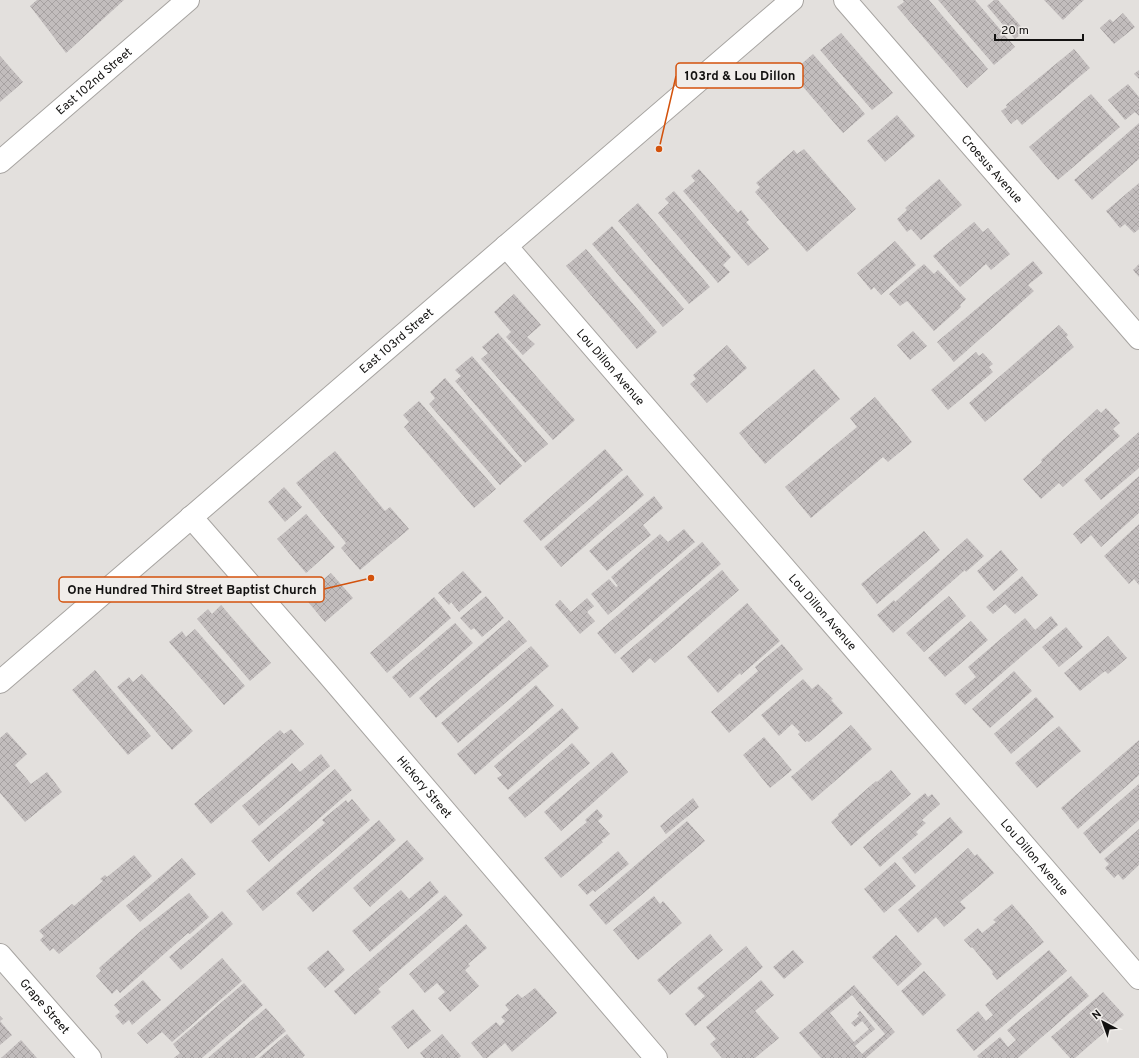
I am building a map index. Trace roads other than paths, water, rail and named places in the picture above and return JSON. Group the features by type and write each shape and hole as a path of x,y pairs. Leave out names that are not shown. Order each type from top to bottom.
{"street":[{"name":"East 102nd Street","path":"0,162 188,0"},
{"name":"East 103rd Street","path":"0,682 792,0"},
{"name":"Croesus Avenue","path":"845,0 1139,338"},
{"name":"Lou Dillon Avenue","path":"506,246 1139,978"},
{"name":"Hickory Street","path":"191,517 327,673 656,1058"},
{"name":"Grape Street","path":"0,955 90,1058"}],"place":[{"name":"103rd & Lou Dillon","path":"659,149"},
{"name":"One Hundred Third Street Baptist Church","path":"371,578"}]}
